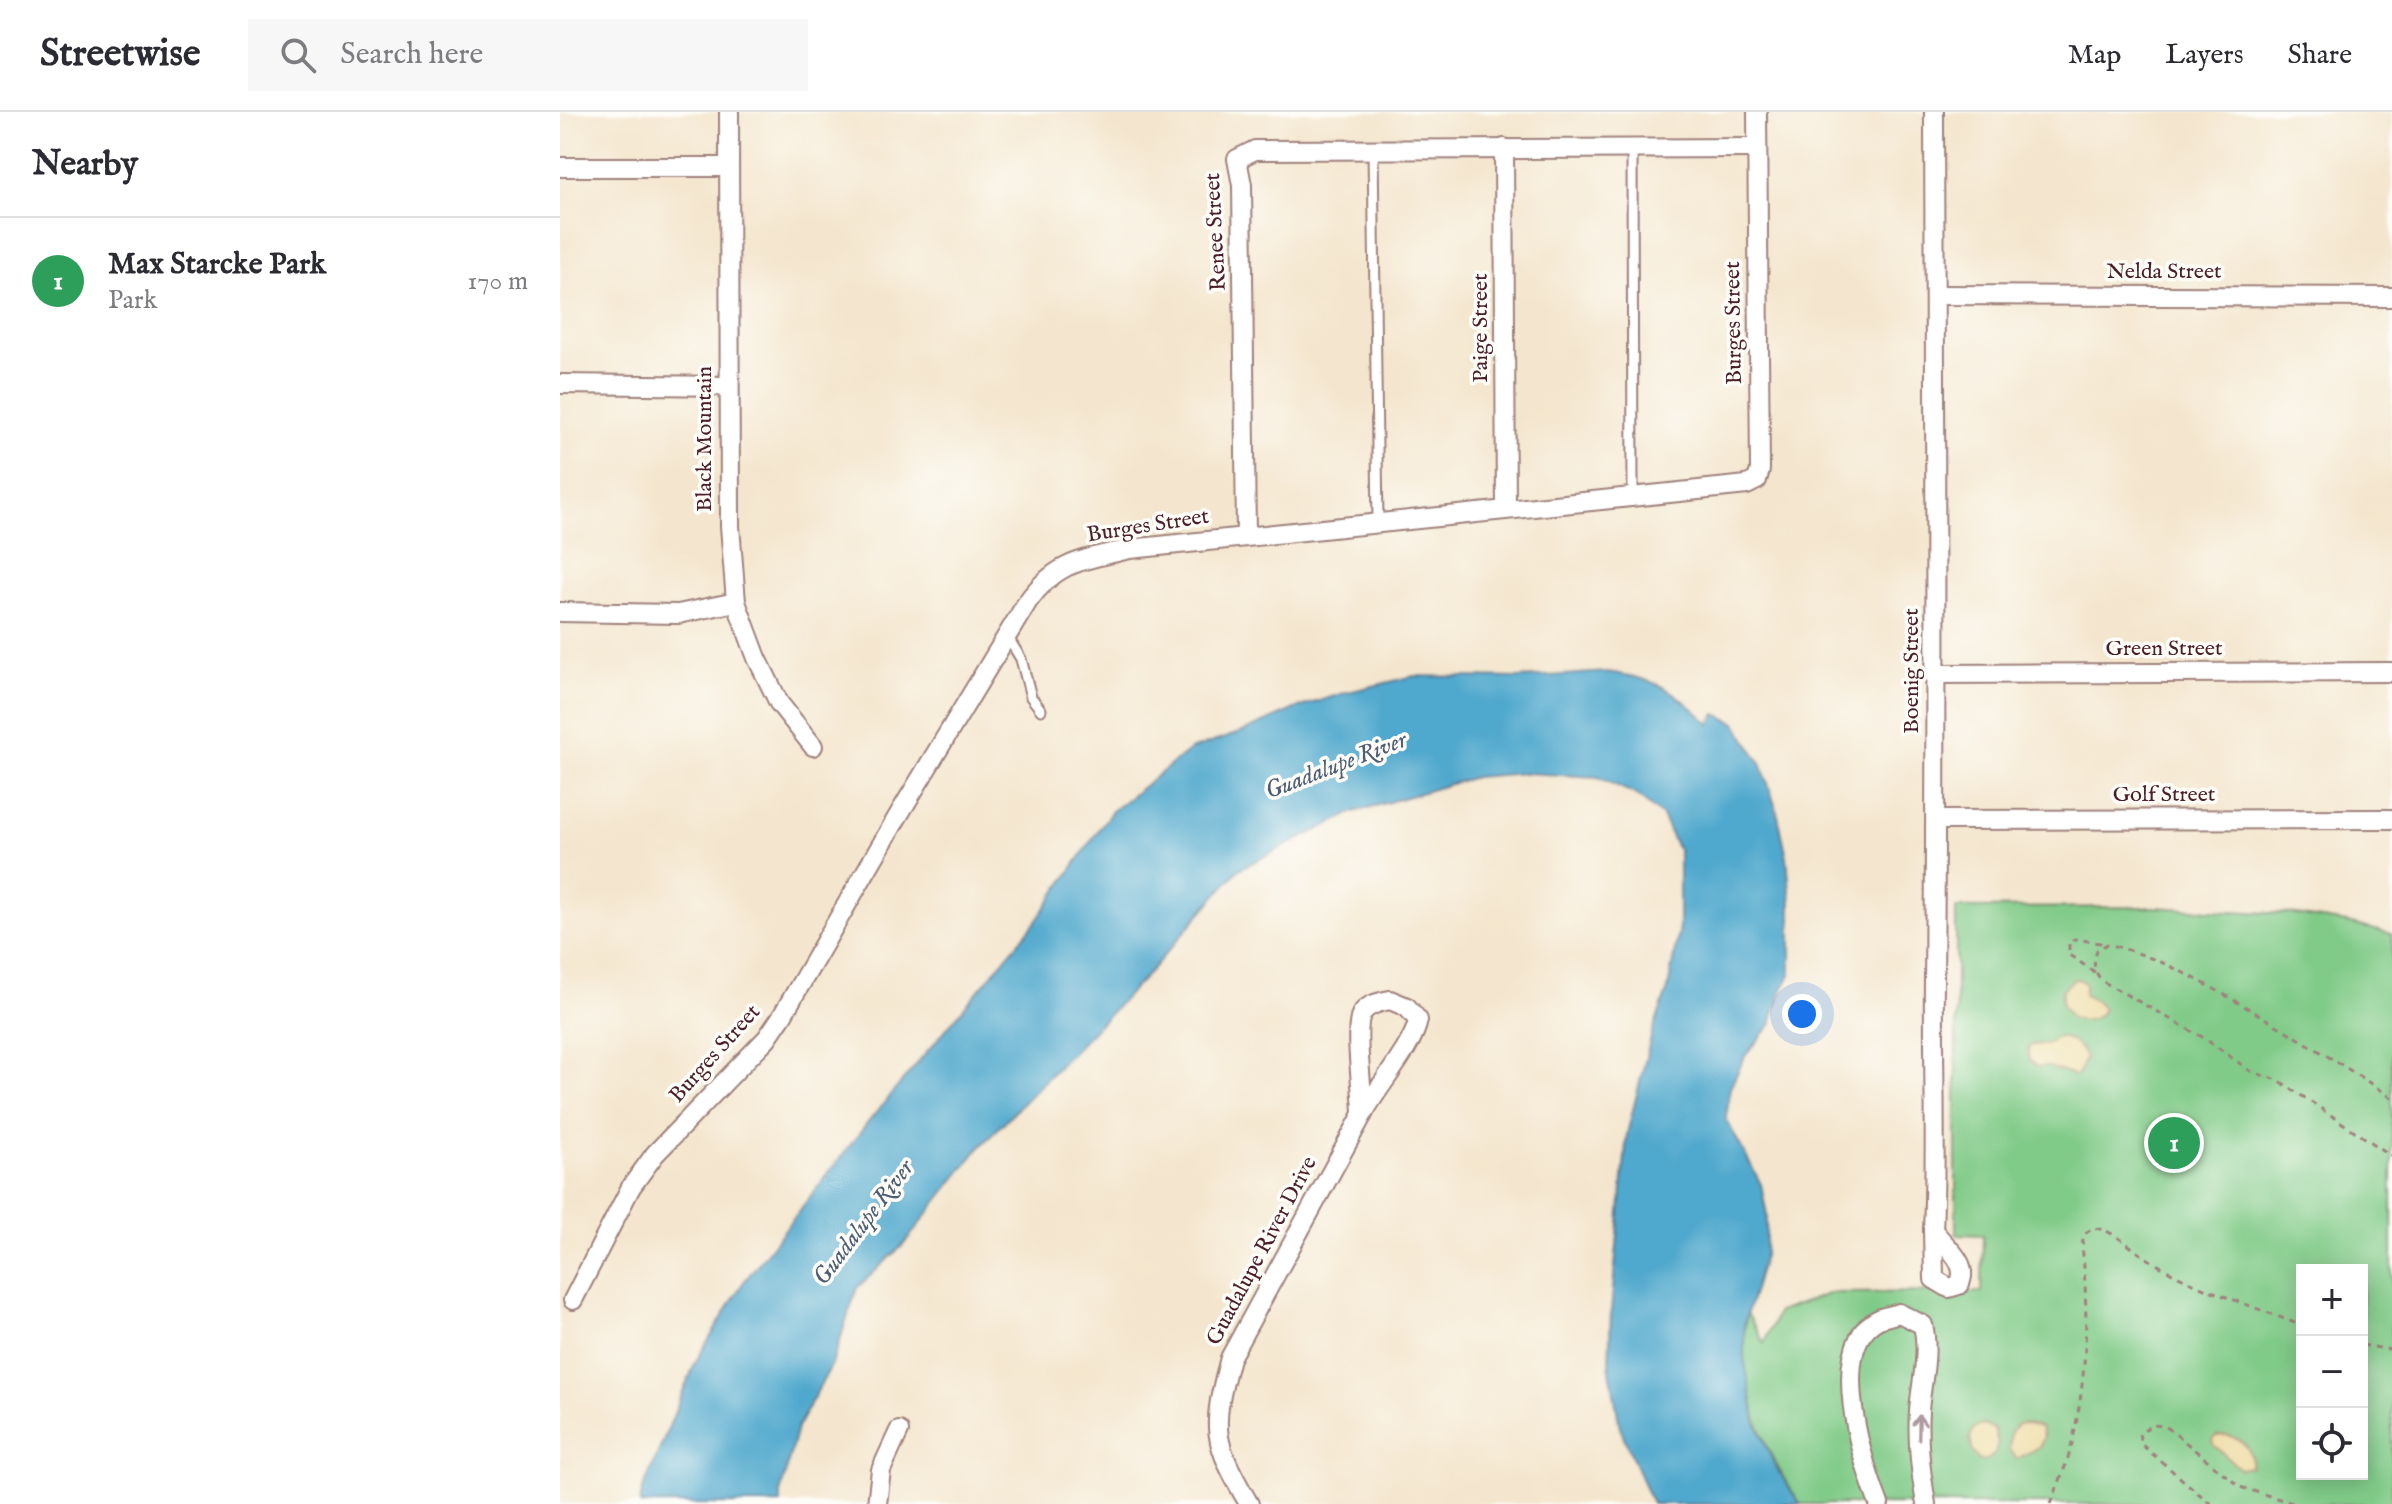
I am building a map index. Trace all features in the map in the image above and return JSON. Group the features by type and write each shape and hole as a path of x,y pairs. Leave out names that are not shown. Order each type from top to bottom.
{"street":[{"name":"Black Mountain","path":"729,112 730,526 736,602 757,658 779,703 813,746"},
{"name":"Burges Street","path":"573,1300 625,1198 655,1154 767,1038 782,1016 1007,636 1040,585 1066,565 1130,549 1747,485 1757,480 1760,470 1757,112"},
{"name":"Boenig Street","path":"1933,1230 1937,1145 1934,995 1934,112"},
{"name":"Paige Street","path":"1504,148 1506,509"},
{"name":"Renee Street","path":"1246,536 1242,185 1237,159 1255,150 1756,148"},
{"path":"560,167 729,167"},
{"name":"Nelda Street","path":"1936,295 2392,297"},
{"path":"560,384 729,386"},
{"path":"560,612 678,614 736,602"},
{"name":"Green Street","path":"1936,674 2392,672"},
{"name":"Golf Street","path":"1936,820 2392,819"},
{"name":"Guadalupe River Drive","path":"1249,1504 1228,1467 1218,1439 1218,1401 1230,1358 1363,1114 1404,1048 1416,1036 1418,1020 1407,1007 1390,1000 1374,1004 1362,1012 1357,1031 1363,1114"},
{"path":"1879,1504 1851,1403 1850,1365 1862,1336 1878,1319 1899,1313 1923,1325 1927,1341 1919,1410 1918,1453 1926,1504"},
{"path":"877,1504 881,1470 899,1431"}],"lane":[{"path":"1632,148 1633,496"},
{"path":"1373,149 1378,523"},
{"path":"1007,636 1021,659 1031,697 1041,710"}],"path":[{"path":"2392,1098 2289,1032 2191,975 2135,950 2075,939 2069,941 2069,955 2095,972 2102,981 2204,1038 2252,1072 2278,1080 2392,1156"},
{"path":"2095,972 2093,962 2097,950 2107,944"},
{"path":"2051,1504 2074,1433 2083,1363 2085,1306 2082,1245 2084,1235 2092,1228 2103,1228 2146,1258 2184,1278 2296,1324"},
{"path":"2368,1346 2392,1350"},
{"path":"2211,1504 2142,1445 2139,1434 2148,1426 2168,1428 2240,1487 2296,1504"}],"green space":[{"path":"2151,907 2290,914 2392,934 2392,1504 1800,1504 1774,1461 1754,1413 1744,1364 1747,1313 1764,1343 1778,1312 1831,1293 1982,1292 1983,1235 1956,1234 1956,908"}],"sand":[{"path":"2074,979 2085,984 2084,995 2099,1003 2103,1009 2094,1018 2071,1018 2062,1005 2062,990"},
{"path":"2057,1037 2074,1043 2085,1057 2079,1073 2074,1076 2049,1067 2037,1067 2029,1060 2031,1045 2047,1044"},
{"path":"2017,1424 2041,1427 2044,1437 2040,1446 2017,1459 2009,1450 2011,1432"},
{"path":"1984,1425 1994,1429 1998,1443 1995,1454 1985,1461 1979,1461 1972,1450 1970,1437 1974,1428"},
{"path":"2227,1435 2246,1446 2251,1455 2251,1467 2240,1469 2214,1445 2216,1436"}],"water":[{"name":"Guadalupe River","path":"1607,672 1639,678 1664,688 1710,724 1716,714 1736,723 1761,763 1777,811 1787,857 1791,903 1791,973 1779,996 1771,1025 1745,1056 1730,1088 1726,1119 1761,1184 1767,1216 1765,1252 1744,1324 1744,1357 1756,1422 1775,1466 1800,1504 1652,1504 1620,1428 1609,1364 1627,1134 1652,1033 1668,989 1679,928 1679,852 1662,816 1637,795 1598,777 1525,773 1475,777 1354,812 1239,869 1147,975 980,1147 904,1244 857,1288 832,1364 797,1428 781,1490 781,1504 640,1504 642,1492 695,1363 743,1283 870,1120 1035,923 1111,812 1190,750 1344,693 1414,676 1519,678"}],"place":[{"name":"Max Starcke Park","path":"2174,1143"}]}
